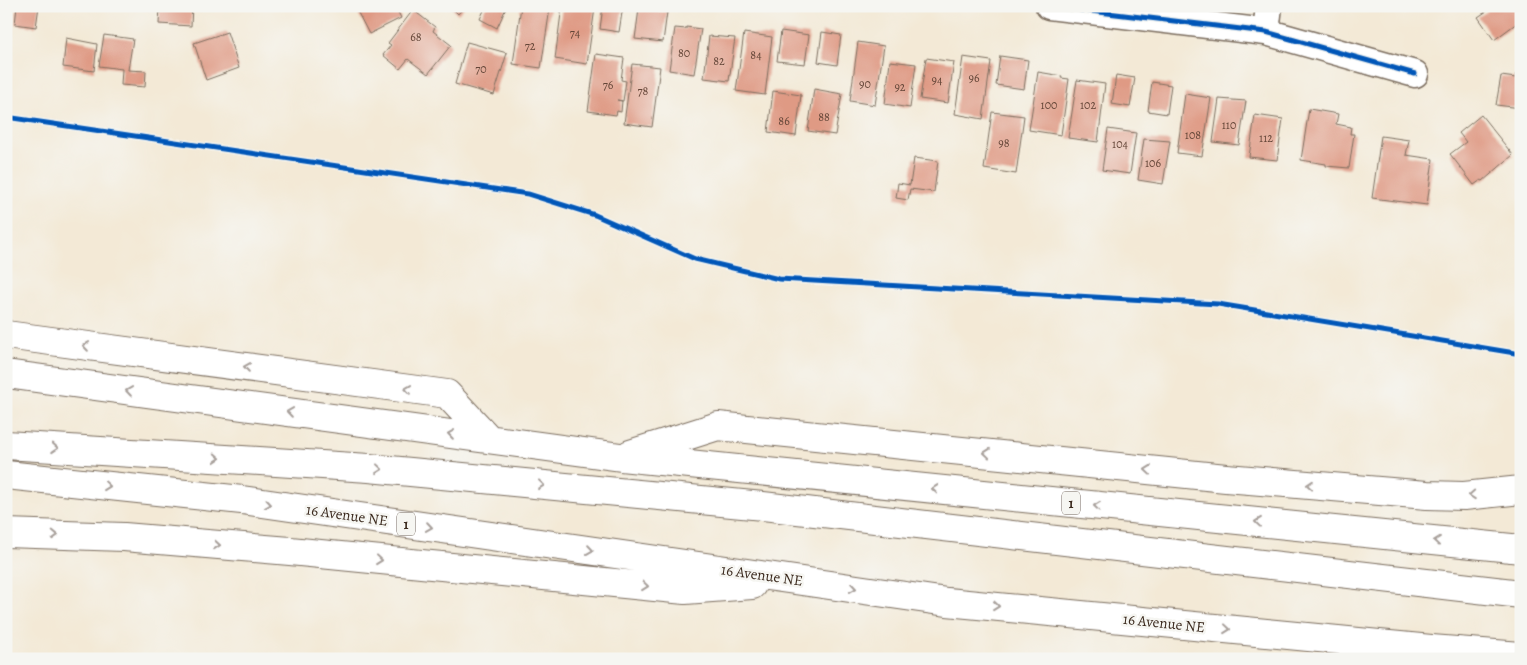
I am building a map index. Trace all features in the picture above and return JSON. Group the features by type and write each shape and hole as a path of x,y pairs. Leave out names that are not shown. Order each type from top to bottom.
{"highway":[{"path":"6,335 447,394 489,439"},
{"name":"1","path":"6,374 621,457 1521,549"},
{"path":"621,457 718,426 1226,478 1427,495 1464,496 1521,490"},
{"path":"6,445 369,468 743,504 1521,594"},
{"name":"16 Avenue NE","path":"6,475 242,500 947,602 1521,656"},
{"path":"6,533 124,537 290,551 685,590 805,581"},
{"path":"1431,649 1458,659"}],"street":[{"path":"1049,6 1266,32 1415,74"},
{"path":"1266,32 1268,6"}],"building":[{"path":"17,6 39,6 36,27 15,24"},
{"path":"160,6 192,6 191,26 159,24"},
{"path":"361,6 395,6 401,18 369,34 356,9"},
{"path":"450,6 465,6 458,14"},
{"path":"486,6 507,6 497,28 480,19"},
{"path":"521,6 550,8 541,68 513,64"},
{"path":"562,6 595,8 587,64 555,59"},
{"path":"603,6 623,6 619,32 600,29"},
{"path":"1484,6 1521,6 1521,20 1494,40 1478,17 1487,11"},
{"path":"639,9 667,12 663,42 635,39"},
{"path":"413,10 435,27 433,31 451,45 428,74 408,59 400,69 383,55 391,45 388,43"},
{"path":"686,27 701,29 694,74 669,70 675,28 686,29"},
{"path":"781,31 809,35 805,64 777,61"},
{"path":"227,32 239,68 206,80 194,43"},
{"path":"822,32 841,35 837,65 818,62"},
{"path":"744,33 772,37 765,95 736,91"},
{"path":"104,35 133,39 128,70 146,71 145,87 121,85 122,69 99,66"},
{"path":"709,36 735,38 729,81 704,78"},
{"path":"66,38 97,44 94,71 63,67"},
{"path":"467,42 507,53 494,95 455,84"},
{"path":"858,42 884,46 875,105 850,101"},
{"path":"596,54 624,58 621,80 626,81 623,101 617,100 622,101 621,112 617,111 616,115 588,111"},
{"path":"1520,55 1521,108 1496,105 1501,76 1516,78"},
{"path":"1000,56 1028,60 1024,89 996,85"},
{"path":"963,57 991,61 983,119 955,114"},
{"path":"926,58 954,62 948,103 920,99"},
{"path":"890,61 916,64 910,108 885,104"},
{"path":"632,64 660,67 652,127 624,123"},
{"path":"1038,72 1069,79 1061,135 1029,130"},
{"path":"1116,75 1135,78 1130,107 1112,104"},
{"path":"1077,80 1105,84 1098,142 1068,138"},
{"path":"1152,82 1171,85 1167,114 1148,111"},
{"path":"814,89 842,94 835,135 808,131"},
{"path":"773,91 801,95 796,136 768,132"},
{"path":"1185,94 1211,98 1202,156 1177,153"},
{"path":"1219,99 1246,101 1239,145 1213,142"},
{"path":"1309,109 1338,114 1336,124 1351,127 1350,134 1354,134 1349,168 1326,166 1326,164 1301,160"},
{"path":"992,112 1024,116 1016,174 984,169"},
{"path":"1255,115 1283,119 1277,160 1249,157"},
{"path":"1481,115 1513,155 1483,181 1481,180 1474,185 1450,154 1466,142 1459,133"},
{"path":"1108,129 1136,133 1130,174 1102,170"},
{"path":"1381,136 1409,140 1406,155 1433,159 1427,205 1372,198"},
{"path":"1144,139 1170,141 1163,184 1138,180"},
{"path":"914,158 938,161 934,192 910,189 908,200 896,198 898,183 910,185"}],"cycle path":[{"path":"1049,6 1266,32 1415,74"},
{"path":"6,117 528,194 595,215 695,259 779,279 1218,304 1521,354"}]}
